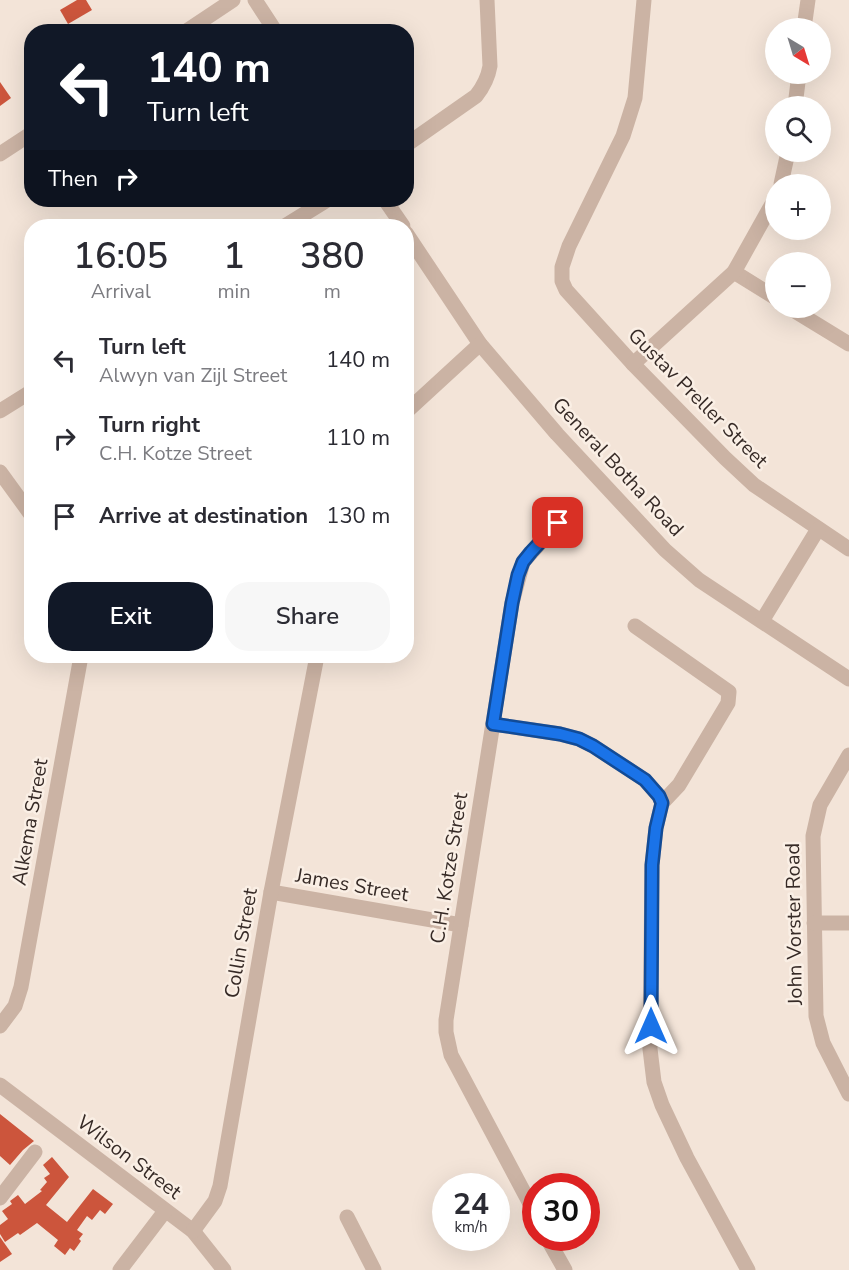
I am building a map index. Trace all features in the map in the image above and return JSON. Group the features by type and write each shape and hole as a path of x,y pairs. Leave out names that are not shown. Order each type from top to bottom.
{"street":[{"path":"197,24 233,0"},
{"path":"255,0 271,24"},
{"path":"414,139 476,96 483,87 490,66 487,0"},
{"name":"Gustav Preller Street","path":"644,0 635,98 623,136 569,246 562,267 562,281 566,290 633,364 725,458 754,485 849,549"},
{"path":"805,18 808,0"},
{"path":"0,154 24,138"},
{"path":"296,219 316,207"},
{"path":"633,364 734,272 765,217"},
{"name":"General Botha Road","path":"414,244 480,344 557,434 665,550 699,580 849,680"},
{"path":"734,272 765,291"},
{"path":"806,318 849,344"},
{"path":"414,405 480,344"},
{"path":"0,411 24,396"},
{"path":"0,471 24,505"},
{"name":"C.H. Kotze Street","path":"522,1189 457,1066 448,1043 446,1020 518,575 523,562 558,523"},
{"path":"762,621 818,529"},
{"path":"635,626 729,692 728,703 690,767 662,803 656,828 652,865 650,1049 654,1082 662,1106 687,1158 748,1270"},
{"name":"Alkema Street","path":"0,1026 15,1006 21,987 80,663"},
{"name":"Collin Street","path":"192,1231 215,1202 220,1186 271,892 316,663"},
{"path":"493,724 560,734 593,746 651,785 662,803"},
{"name":"John Vorster Road","path":"849,755 824,796 813,836 816,1016 823,1043 849,1094"},
{"name":"James Street","path":"271,892 461,925"},
{"path":"814,923 849,923"},
{"name":"Wilson Street","path":"0,1085 192,1231 224,1270"},
{"path":"0,1198 35,1152"},
{"path":"120,1270 165,1211"},
{"path":"347,1216 374,1270"},
{"path":"554,1251 565,1270"}],"building":[{"path":"77,0 86,0 92,10 68,24 60,10"},
{"path":"0,82 11,98 0,106"},
{"path":"0,1114 34,1141 10,1165 0,1156"},
{"path":"52,1157 69,1177 46,1205 67,1222 93,1189 113,1204 105,1214 100,1210 92,1220 87,1216 77,1230 83,1234 79,1239 81,1241 74,1251 70,1248 65,1255 54,1246 58,1240 37,1223 5,1242 0,1234 0,1225 8,1219 2,1211 12,1204 10,1201 18,1195 25,1204 42,1191 40,1190 47,1182 44,1178 50,1174 43,1165"},
{"path":"0,1237 12,1254 0,1262"}],"route":[{"path":"558,523 523,562 518,575 493,724 579,739 614,759 656,790 662,803 656,828 652,865 651,1026"}]}
